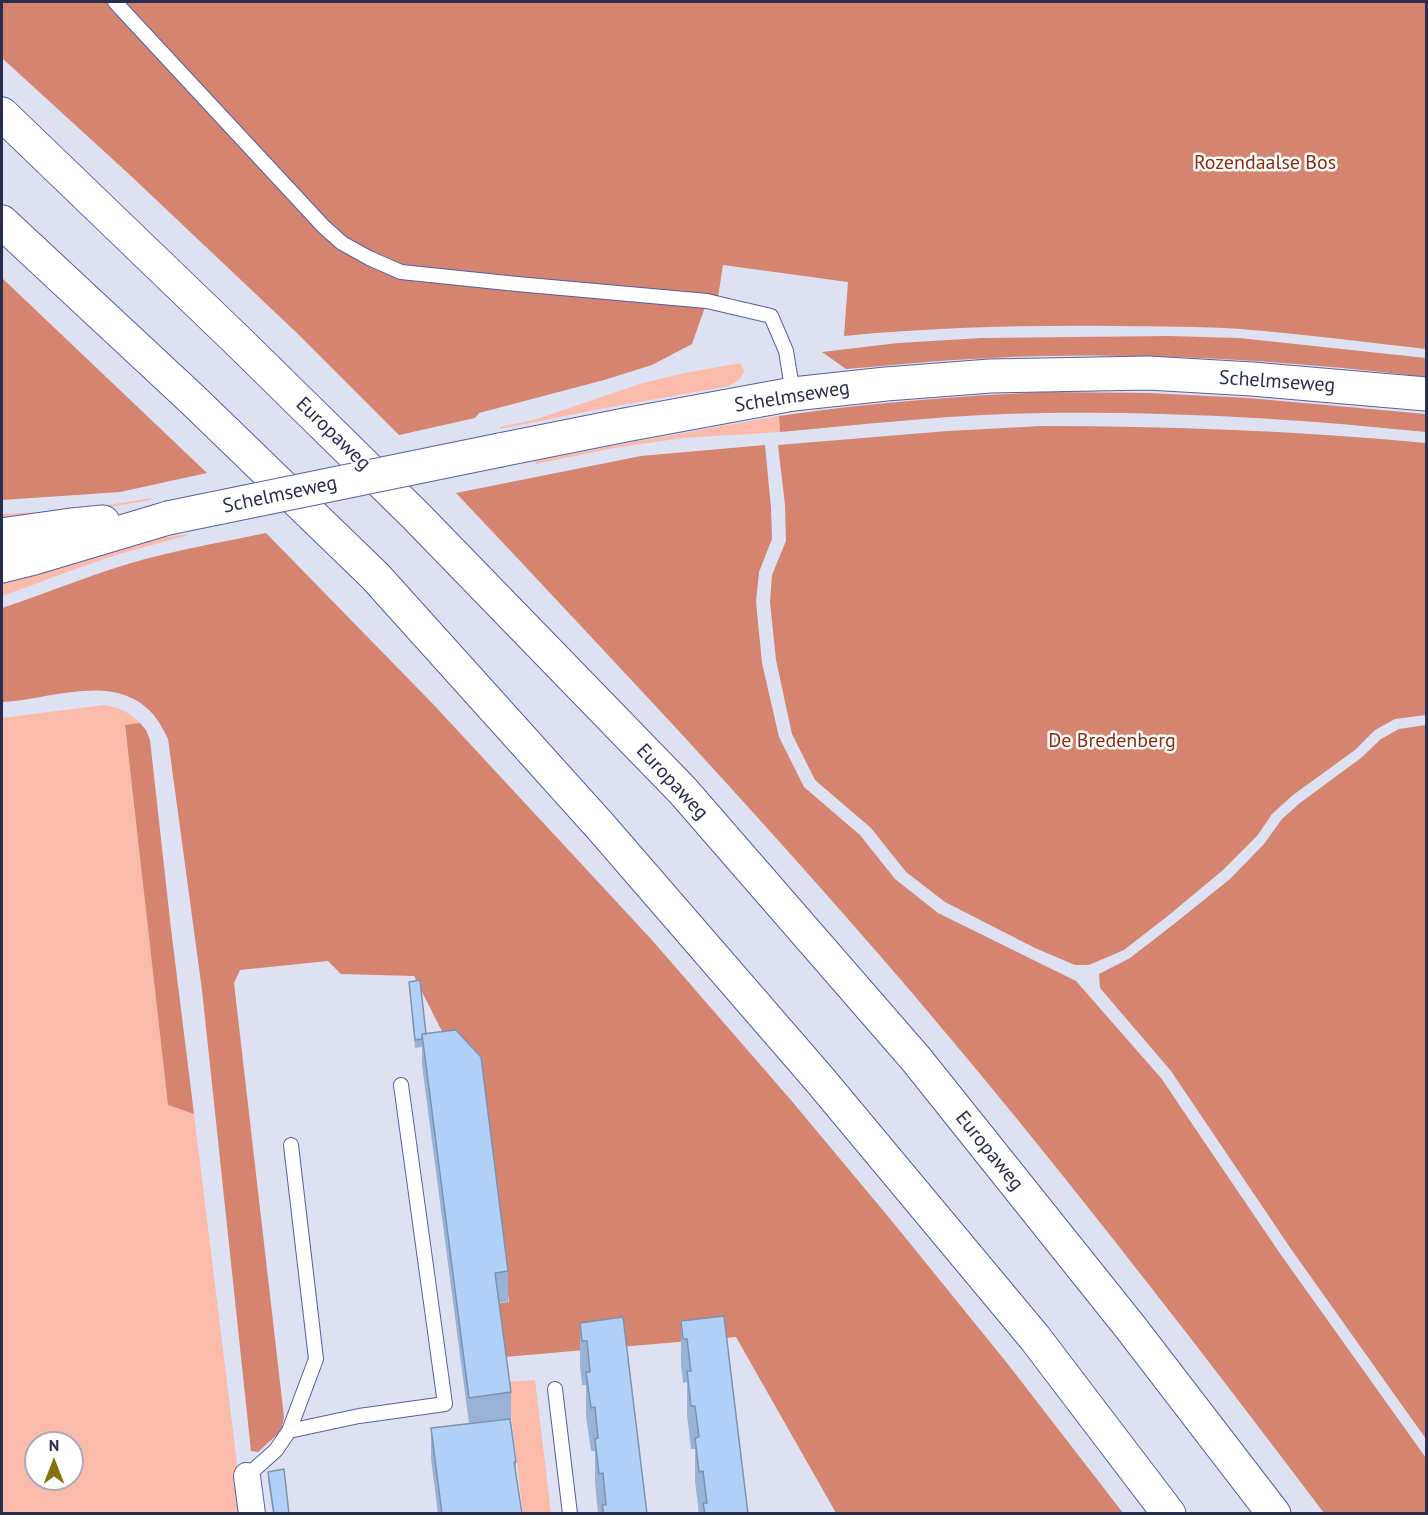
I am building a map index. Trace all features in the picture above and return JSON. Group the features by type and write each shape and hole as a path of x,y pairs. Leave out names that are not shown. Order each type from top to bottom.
{"main road":[{"name":"Europaweg","path":"2,114 417,516 683,792 916,1059 1131,1328 1274,1514"},
{"path":"2,222 193,400 375,576 602,827 820,1080 1035,1338 1169,1514"},
{"name":"Schelmseweg","path":"2,566 168,518 625,425 794,394 990,376 1148,373 1252,379 1426,394"},
{"name":"Schelmseweg","path":"2,535 71,525 168,518"}],"street":[{"path":"248,1476 252,1514"}],"lane":[{"path":"115,2 324,227 342,243 401,272 707,301 771,316 786,351 794,394"},
{"path":"289,1431 359,1416 445,1404 401,1085"},
{"path":"248,1476 276,1450 289,1431 316,1359 291,1145"},
{"path":"555,1389 570,1514"}],"shaded area":[{"path":"740,363 744,371 740,379 729,386 500,429 500,427 537,419 643,383"},
{"path":"779,416 780,432 682,438 608,449 536,464 535,461 637,441"},
{"path":"151,498 151,500 2,525 2,514 78,510"},
{"path":"188,534 102,560 2,596 2,576 147,540"},
{"path":"104,705 124,711 140,723 125,726 168,1104 194,1114 243,1513 2,1513 2,718"},
{"path":"535,1380 551,1513 523,1513 507,1382"}],"green space":[{"path":"2,2 106,2 319,231 338,248 365,264 399,277 705,307 692,344 652,365 604,380 479,413 475,418 399,435 298,334 2,58"},
{"name":"Rozendaalse Bos","path":"124,2 1426,2 1426,349 1264,331 1194,327 1015,326 912,330 844,336 848,282 723,265 718,297 402,265 348,239 331,224"},
{"path":"2,278 207,473 120,492 2,500"},
{"path":"1168,336 1239,338 1426,358 1426,377 1318,366 1154,356 1045,356 973,359 846,369 822,352 898,343 982,338"},
{"path":"1046,392 1149,393 1248,398 1426,414 1426,432 1236,417 1140,413 1044,413 978,415 780,432 779,416 845,407"},
{"name":"De Bredenberg","path":"1042,426 1234,430 1426,443 1426,715 1395,719 1375,730 1355,750 1293,795 1272,814 1257,836 1223,870 1169,915 1124,950 1089,965 1075,965 1035,948 945,902 906,872 871,828 815,780 792,734 776,660 770,602 772,575 786,541 785,505 778,445"},
{"path":"765,445 772,539 759,572 756,602 762,663 779,737 804,787 860,835 895,879 938,913 1076,981 1161,1078 1281,1255 1426,1458 1426,1513 1324,1513 1106,1230 971,1063 847,917 588,633 456,493 641,456"},
{"path":"266,533 432,703 651,939 891,1220 1007,1363 1123,1513 836,1513 736,1337 504,1357 496,1304 509,1302 482,1088 457,1061 414,976 341,974 328,961 240,970 234,983 284,1417 281,1431 258,1452 251,1451 202,990 168,739 150,711 135,699 117,693 99,690 79,691 2,702 2,608 130,563"},
{"path":"140,723 150,740 194,1114 168,1105 125,725"},
{"path":"1426,725 1426,1439 1291,1249 1171,1071 1100,988 1099,974 1130,958 1230,879 1264,844 1282,819 1361,758 1381,739 1399,729"}],"building":[{"path":"420,980 426,1034 422,1034 422,1039 415,1040 409,982"},
{"path":"456,1030 481,1057 508,1271 495,1273 511,1392 469,1398 422,1034"},
{"path":"724,1316 748,1514 705,1514 703,1503 707,1503 703,1471 699,1472 695,1438 699,1437 695,1406 691,1406 687,1371 691,1371 687,1339 683,1339 681,1321"},
{"path":"623,1317 647,1514 604,1514 602,1505 606,1505 603,1473 599,1474 595,1439 598,1438 595,1407 591,1408 586,1372 590,1372 587,1341 582,1341 580,1323"},
{"path":"510,1419 522,1514 442,1514 431,1428"},
{"path":"284,1469 289,1514 274,1514 268,1472"}]}
